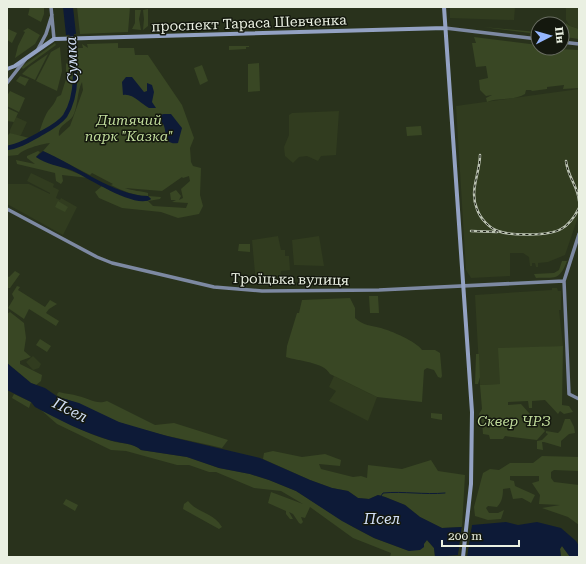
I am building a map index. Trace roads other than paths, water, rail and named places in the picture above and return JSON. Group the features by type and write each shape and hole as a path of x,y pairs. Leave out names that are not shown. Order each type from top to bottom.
{"main road":[{"path":"7,70 54,39 51,7"},
{"path":"444,7 472,412 472,452 468,517 463,557"},
{"path":"37,50 46,34 52,15"},
{"path":"445,28 530,38"},
{"name":"проспект Тараса Шевченка","path":"54,39 445,28"},
{"path":"7,83 26,58"},
{"name":"Троїцька вулиця","path":"7,209 97,257 112,263 220,288 294,292 564,281"},
{"path":"579,234 564,281 569,394 579,399"}],"water":[{"path":"63,7 73,7 76,34 66,35"},
{"path":"126,77 132,77 144,92 147,91 147,83 152,85 154,92 152,102 156,108 149,108 134,97 123,95 122,82"},
{"path":"171,114 182,128 178,143 170,142 167,139 164,125 158,118 159,115"},
{"path":"43,151 108,185 135,195 148,196 151,199 144,201 123,197 71,170 48,163 36,157"},
{"name":"Псел","path":"7,363 31,383 45,388 58,397 79,403 119,422 167,436 260,458 310,480 332,488 348,491 358,498 369,499 378,495 385,497 405,505 420,517 442,528 462,527 458,555 435,557 434,548 427,540 424,547 420,550 409,551 374,538 342,521 296,491 269,480 250,474 219,468 187,457 141,450 134,446 99,437 80,429 35,407 31,402 7,390"},
{"path":"506,522 518,525 537,522 561,528 576,541 579,546 579,557 570,557 562,546 560,549 561,557 467,556 472,525"}],"waterway":[{"name":"Сумка","path":"7,148 20,144 54,126 65,116 70,106 75,85 75,62 71,29"},
{"path":"381,496 383,493 445,493"}],"railway":[{"path":"480,155 480,162 474,189 475,202 478,212 488,225 495,230 512,234 548,233 561,229 569,223 579,208"},
{"path":"566,161 579,201"},
{"path":"471,231 497,232"}],"park label":[{"name":"Дитячий парк \"Казка\"","path":"129,128"},
{"name":"Сквер ЧРЗ","path":"514,421"}]}
